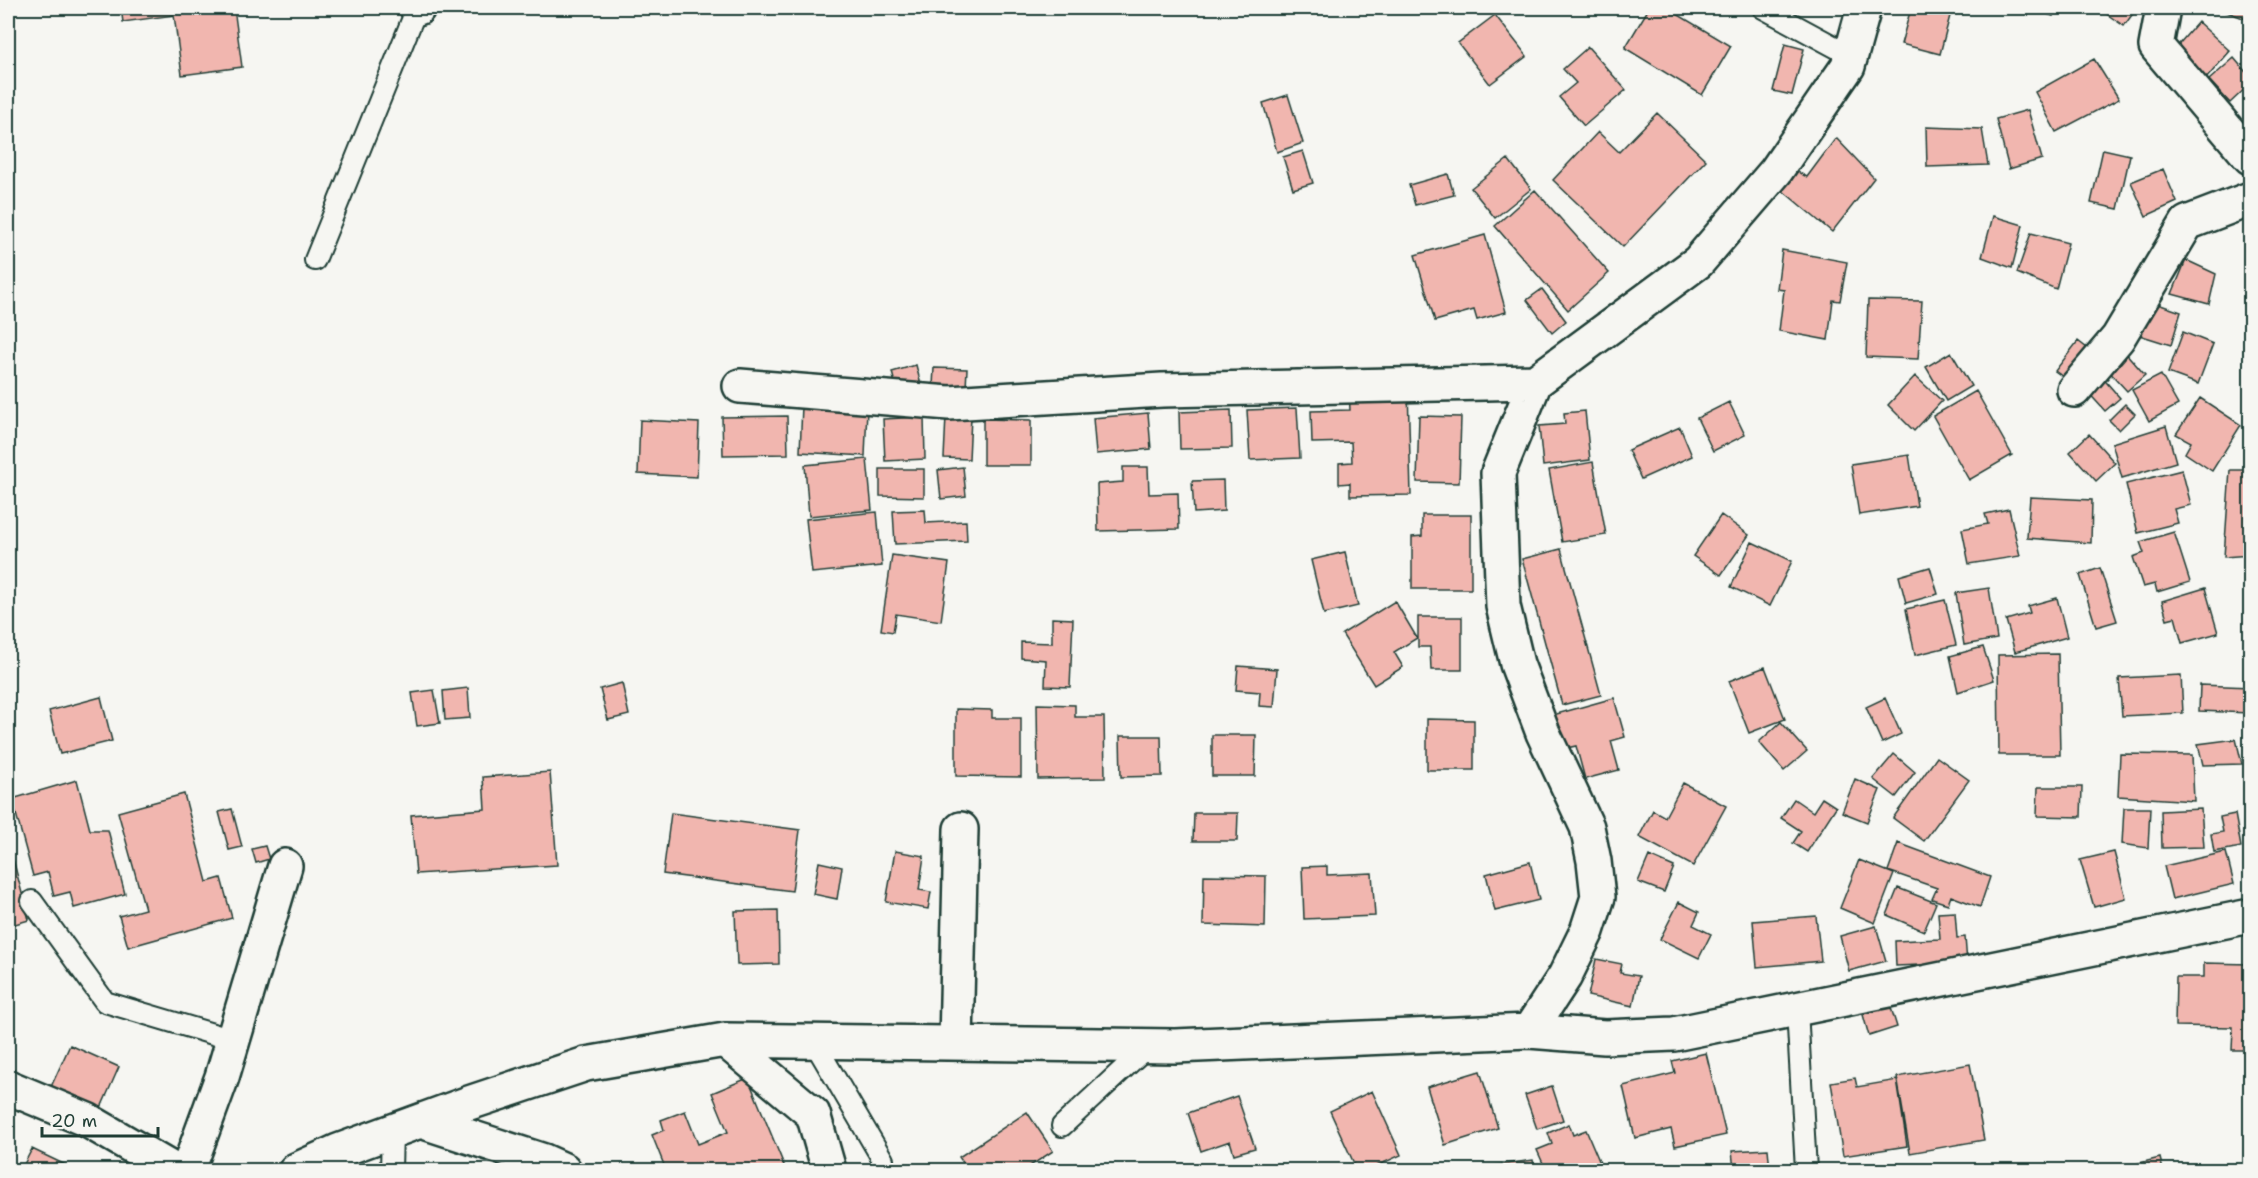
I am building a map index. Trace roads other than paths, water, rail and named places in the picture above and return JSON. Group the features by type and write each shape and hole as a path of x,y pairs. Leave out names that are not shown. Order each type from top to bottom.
{"street":[{"path":"1529,1031 1565,976 1587,931 1598,897 1587,827 1543,733 1516,664 1503,606 1498,474 1534,382 1698,262 1776,171 1848,66 1864,8"},
{"path":"2163,8 2156,46 2250,157"},
{"path":"2074,390 2118,338 2187,223 2250,199"},
{"path":"740,386 949,403 1162,390 1534,382"},
{"path":"956,1044 961,829"},
{"path":"188,1170 233,1040 285,866"},
{"path":"296,1170 406,1126 586,1064 725,1040 1148,1046 1529,1031 1605,1037 1674,1034 2250,916"},
{"path":"725,1040 813,1114 829,1170"},
{"path":"8,1087 87,1120 173,1170"},
{"path":"406,1126 544,1161 564,1170"}],"lane":[{"path":"315,260 418,8"},
{"path":"1763,8 1850,55"},
{"path":"32,901 105,1002 233,1040"},
{"path":"1797,1009 1806,1170"},
{"path":"814,1042 883,1160 880,1170"},
{"path":"1062,1126 1148,1046"},
{"path":"391,1170 406,1126"}]}
